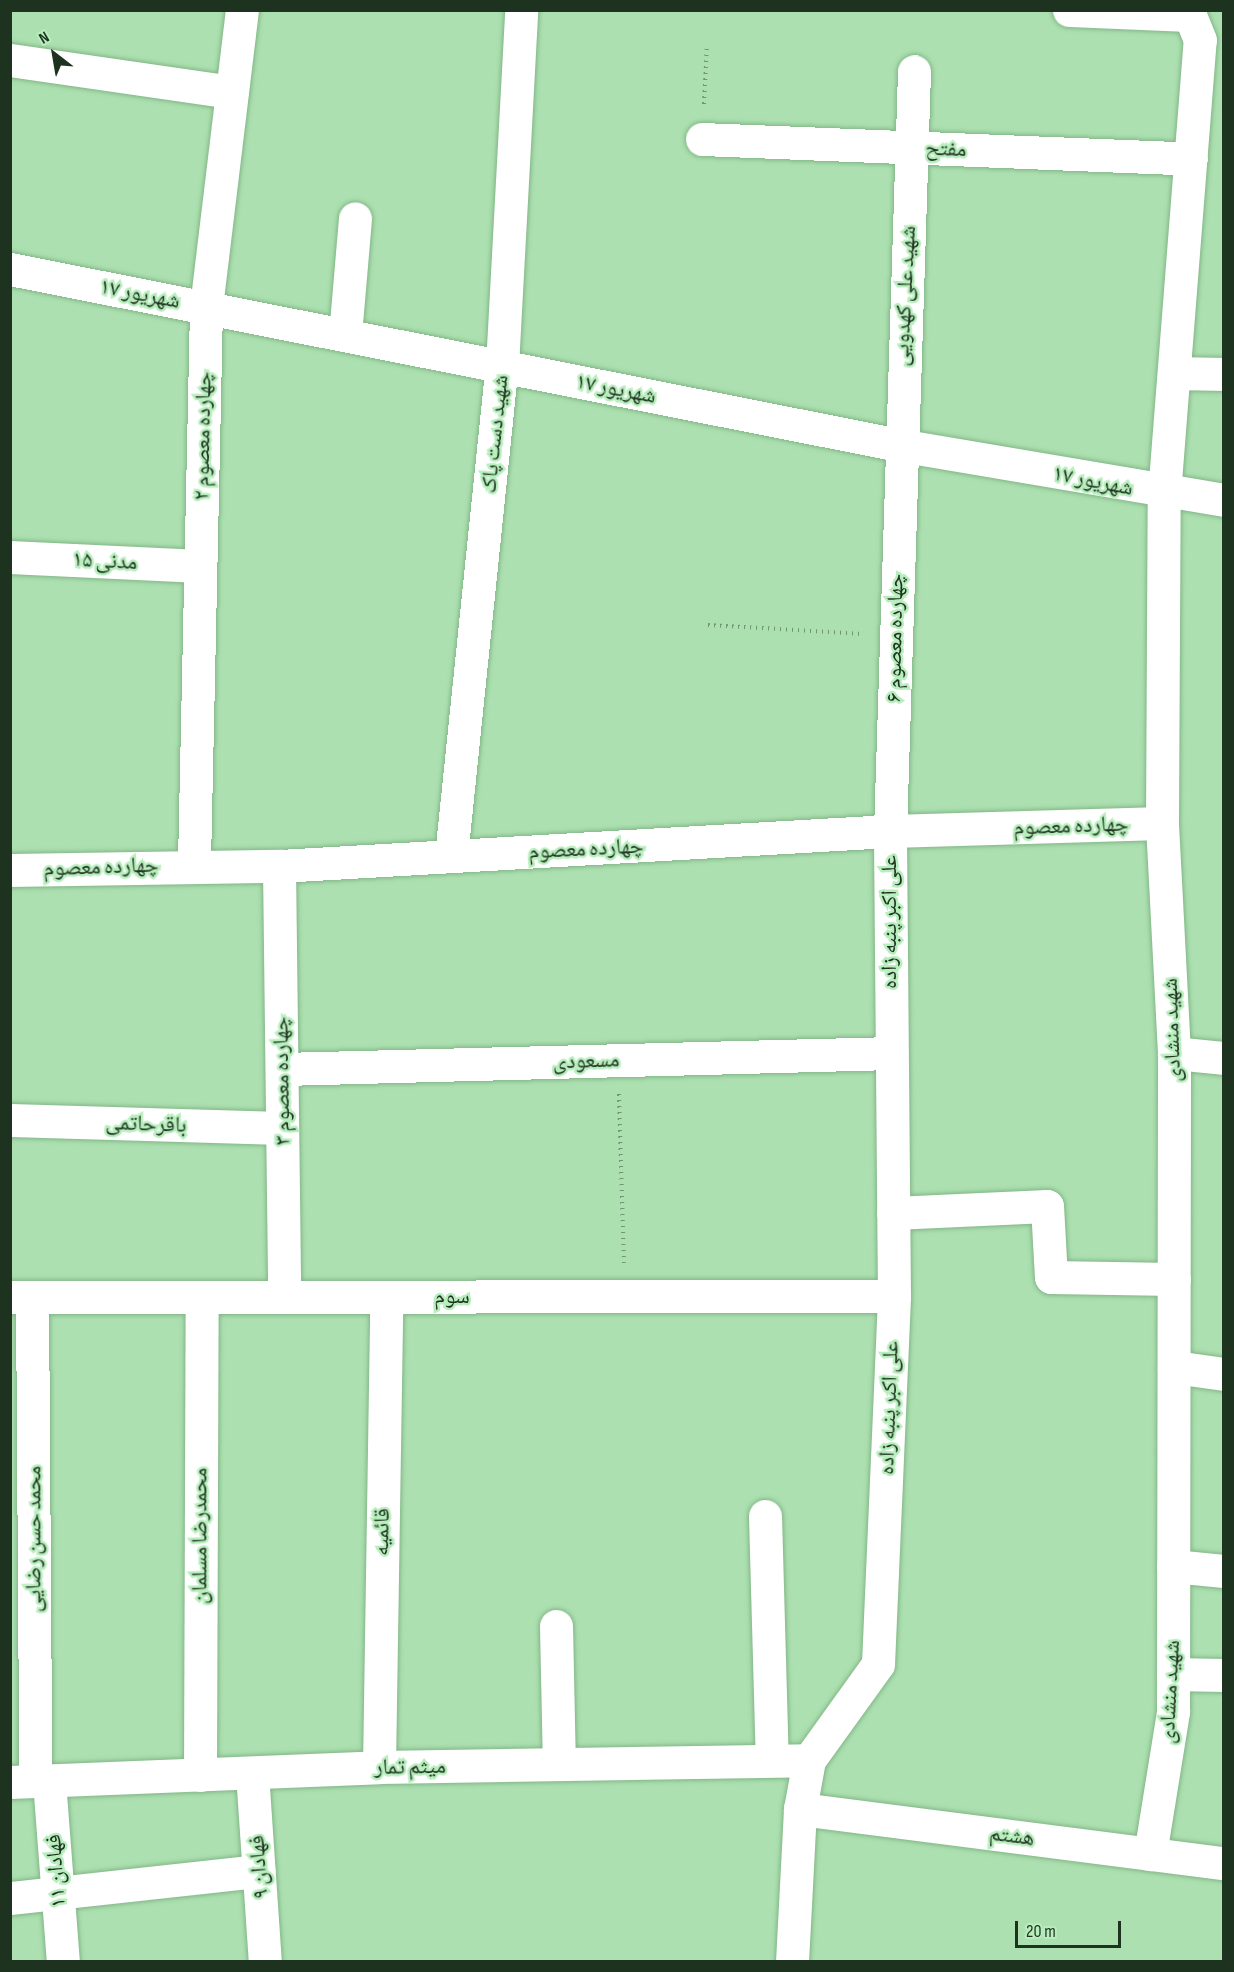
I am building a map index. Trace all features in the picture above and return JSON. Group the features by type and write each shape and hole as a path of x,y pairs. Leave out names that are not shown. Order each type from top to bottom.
{"street":[{"name":"چهارده معصوم ۲","path":"194,863 206,307 242,10"},
{"name":"شهید دست پاک","path":"451,856 502,366 521,10"},
{"path":"1069,10 1200,27"},
{"name":"شهید منشادی","path":"1149,1854 1173,1712 1174,1053 1162,823 1164,494 1200,27"},
{"path":"10,60 232,92"},
{"name":"شهید علی کهدویی","path":"899,445 914,70"},
{"name":"مفتح","path":"702,139 1191,159"},
{"path":"345,335 355,218"},
{"name":"۱۷ شهریور","path":"10,269 899,445 1164,494 1224,500"},
{"path":"1174,373 1224,374"},
{"name":"چهارده معصوم ۶","path":"890,831 899,445"},
{"name":"مدنی ۱۵","path":"10,557 200,566"},
{"name":"چهارده معصوم","path":"10,870 194,863 279,866 890,831 1162,823"},
{"name":"علی اکبر پنبه زاده","path":"792,1962 800,1809 809,1760 878,1664 894,1296 890,831"},
{"name":"چهارده معصوم ۳","path":"279,866 284,1297"},
{"name":"مسعودی","path":"282,1069 891,1053"},
{"path":"1174,1053 1224,1058"},
{"name":"باقرحاتمی","path":"10,1120 282,1128"},
{"path":"893,1213 1047,1206 1052,1277 1174,1279"},
{"name":"سوم","path":"21,1297 894,1296"},
{"name":"محمد حسن رضایی","path":"21,1297 32,1782"},
{"name":"محمدرضا مسلمان","path":"200,1775 202,1297"},
{"name":"قائمیه","path":"379,1767 386,1297"},
{"path":"1174,1367 1224,1374"},
{"path":"765,1516 772,1760"},
{"path":"1173,1566 1224,1571"},
{"path":"556,1626 559,1764"},
{"path":"1173,1674 1224,1675"},
{"name":"میثم تمار","path":"32,1782 379,1767 809,1760"},
{"name":"فهادان ۹","path":"252,1773 265,1962"},
{"name":"فهادان ۱۱","path":"32,1782 58,1893 63,1962"},
{"name":"هشتم","path":"800,1809 1224,1863"},
{"path":"10,1898 259,1871"}],"path":[{"path":"702,139 707,45"},
{"path":"708,625 895,636"},
{"path":"617,1060 625,1296"}]}
